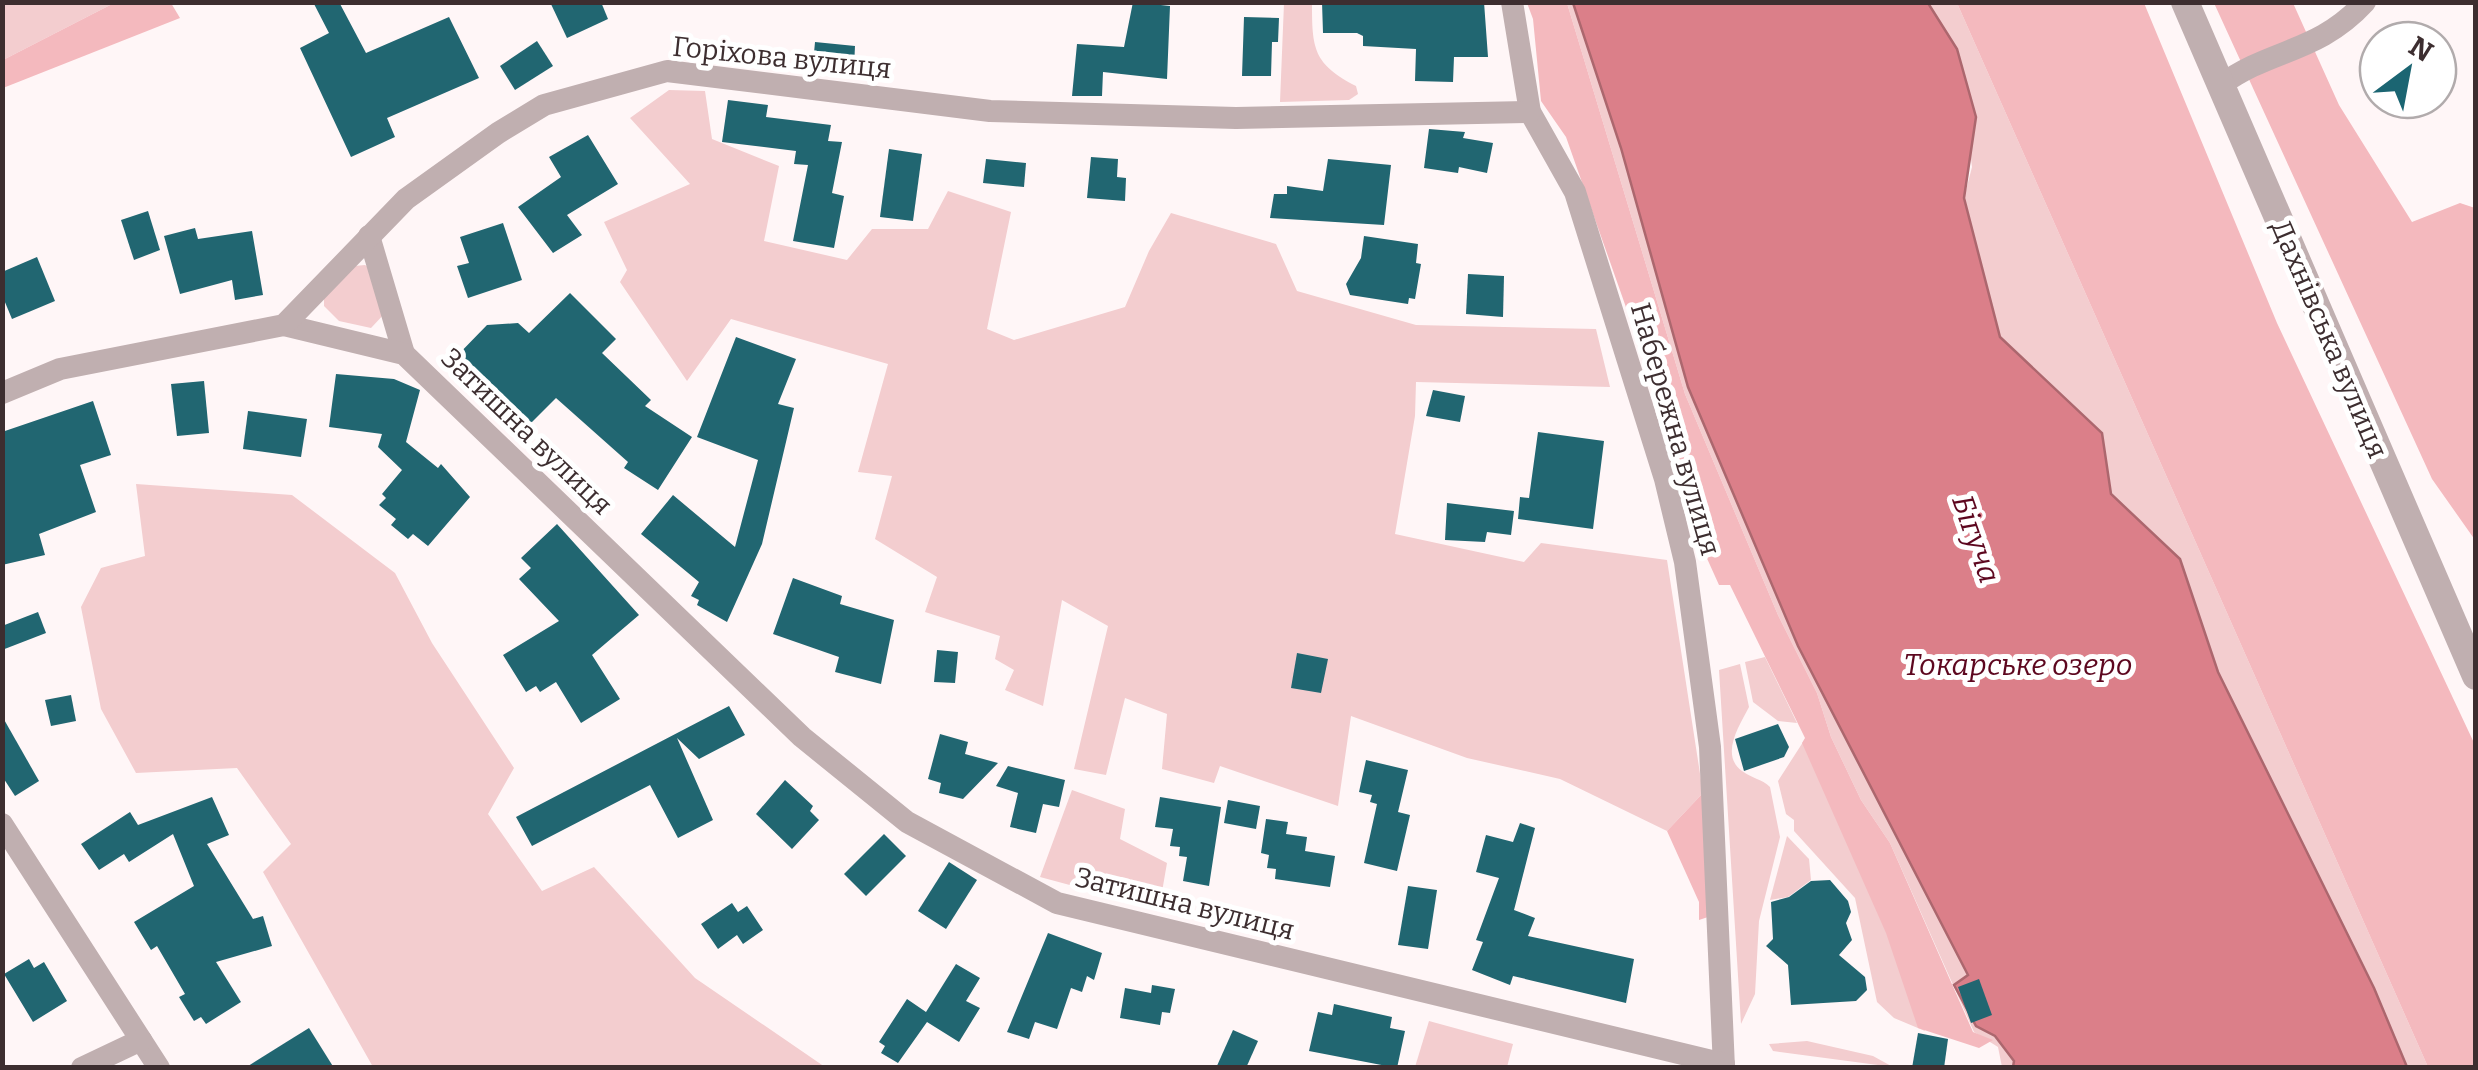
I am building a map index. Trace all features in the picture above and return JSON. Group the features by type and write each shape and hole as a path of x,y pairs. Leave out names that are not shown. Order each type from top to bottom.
{"street":[{"name":"Набережна вулиця","path":"1512,2 1530,112 1575,192 1665,478 1686,562 1710,747 1724,1066"},
{"name":"Дахнівська вулиця","path":"2185,2 2476,676"},
{"path":"2221,86 2245,67 2307,48 2347,21 2365,2"},
{"name":"Горіхова вулиця","path":"284,325 406,199 544,105 668,70 990,110 1236,118 1530,112"},
{"name":"Затишна вулиця","path":"369,236 404,354 802,737 908,822 1058,903 1724,1066"},
{"path":"2,393 60,370 284,325"},
{"name":"Затишна вулиця","path":"284,325 404,354"},
{"path":"2,824 159,1068"},
{"path":"82,1068 142,1040"}],"shaded area":[{"path":"3,3 114,3 3,60"},
{"path":"114,3 171,3 180,18 3,88 3,60"},
{"path":"1284,3 1312,3 1318,53 1331,70 1356,86 1358,94 1349,100 1280,102"},
{"path":"1527,3 1567,3 1685,394 1861,800 1890,843 1973,1032 1993,1040 1979,1048 1918,1028 1886,933 1802,743 1805,738 1730,585 1719,585 1705,554 1640,347 1566,137 1541,101 1533,19"},
{"path":"1567,3 1573,3 1621,148 1688,387 1798,646 1969,976 1954,985 1976,1026 1995,1036 2014,1061 2013,1067 2002,1067 1998,1047 1974,1032 1890,843 1861,800 1831,737 1817,693 1778,615 1685,394"},
{"path":"1928,3 1957,3 2428,1067 2407,1067 2374,988 2218,672 2180,559 2111,494 2102,433 2000,337 1964,198 1972,167 1957,49"},
{"path":"1957,3 2144,3 2277,323 2475,745 2475,1067 2428,1067"},
{"path":"2214,3 2293,3 2339,105 2412,222 2460,203 2475,208 2475,540 2432,479"},
{"path":"669,90 705,91 712,139 779,166 764,241 847,260 872,229 928,229 948,191 1011,212 987,329 1014,340 1125,307 1149,251 1171,213 1276,244 1297,291 1416,325 1596,329 1610,387 1416,382 1415,416 1395,534 1524,562 1541,543 1667,560 1703,793 1667,831 1560,779 1467,758 1351,716 1338,806 1220,766 1214,783 1162,769 1167,714 1125,698 1106,775 1074,769 1108,626 1062,600 1043,706 1005,690 1014,670 995,659 1000,636 925,612 937,577 875,539 892,476 858,472 888,364 731,319 687,381 620,282 627,270 604,222 690,184 630,118"},
{"path":"365,265 374,271 386,312 371,328 339,321 324,306 324,295 354,266"},
{"path":"136,484 292,495 395,573 432,643 514,768 488,814 542,891 594,867 695,978 825,1067 373,1067 263,872 291,844 237,768 136,773 101,709 81,607 101,568 145,556"},
{"path":"1765,657 1797,723 1778,721 1753,702 1745,662"},
{"path":"1740,664 1749,707 1734,740 1732,757 1742,771 1770,787 1780,837 1759,921 1755,994 1741,1024 1719,670"},
{"path":"1805,739 1839,811 1925,1031 1894,1018 1877,1002 1855,898 1794,831 1794,820 1786,814 1778,781"},
{"path":"1072,790 1125,809 1120,839 1167,863 1159,909 1040,877"},
{"path":"1703,793 1711,916 1699,920 1699,902 1667,831"},
{"path":"1787,836 1809,859 1811,880 1788,897 1770,900"},
{"path":"1429,1021 1513,1044 1507,1067 1415,1067"},
{"path":"1807,1041 1873,1056 1893,1067 1773,1051 1769,1044"}],"water":[{"name":"Токарське озеро","path":"1573,3 1928,3 1957,49 1976,117 1964,198 2000,337 2102,433 2111,494 2180,559 2218,672 2374,988 2407,1067 2013,1067 2014,1061 1995,1036 1976,1026 1954,985 1968,975 1798,646 1688,387 1621,148"}],"building":[{"path":"313,2 339,2 366,53 449,17 479,78 387,118 395,137 351,157 300,48 329,33"},
{"path":"550,2 601,2 608,19 567,38"},
{"path":"1133,2 1170,6 1167,79 1103,72 1102,96 1072,96 1077,44 1124,47"},
{"path":"1322,2 1484,2 1488,57 1454,57 1453,82 1415,81 1416,49 1363,46 1363,36 1357,33 1323,33"},
{"path":"1244,17 1279,18 1278,42 1272,42 1271,76 1242,76"},
{"path":"537,41 553,66 515,90 500,66"},
{"path":"815,42 855,46 854,67 813,64"},
{"path":"728,100 768,105 766,117 831,125 828,141 842,142 832,193 844,196 834,248 793,241 808,165 794,164 796,151 722,142"},
{"path":"1429,129 1465,132 1463,138 1493,143 1487,173 1459,167 1458,173 1424,168"},
{"path":"588,135 618,184 567,215 582,235 553,253 518,207 561,177 549,157"},
{"path":"889,149 922,154 913,221 880,217"},
{"path":"1091,157 1118,159 1117,177 1126,178 1125,201 1087,198"},
{"path":"986,159 1026,163 1024,187 983,183"},
{"path":"1328,159 1391,165 1384,225 1270,218 1274,194 1287,194 1287,186 1323,191"},
{"path":"148,211 160,250 134,260 121,220"},
{"path":"503,223 522,280 468,298 457,266 469,263 460,237"},
{"path":"195,228 198,239 252,231 263,295 235,300 232,280 180,294 164,236"},
{"path":"1364,236 1418,244 1416,263 1421,264 1415,299 1409,298 1408,304 1350,295 1346,284 1361,258"},
{"path":"37,257 55,301 12,319 2,295 2,272"},
{"path":"1468,274 1504,276 1503,317 1466,314"},
{"path":"570,293 616,339 602,353 651,400 645,406 692,437 658,490 624,468 628,462 556,398 522,432 451,362 487,325 518,323 529,333"},
{"path":"736,337 796,359 778,404 794,408 762,544 727,622 697,605 699,600 691,596 699,582 641,534 673,495 735,547 758,460 697,437"},
{"path":"336,374 394,379 420,390 406,442 438,468 441,464 470,497 428,546 413,534 408,539 391,525 396,519 379,505 386,498 382,494 402,470 378,447 382,434 329,427"},
{"path":"204,381 209,433 177,436 171,384"},
{"path":"1433,390 1465,396 1460,422 1426,416"},
{"path":"93,401 111,455 80,465 96,512 39,534 45,555 2,565 2,432"},
{"path":"248,411 307,419 301,457 243,449"},
{"path":"1538,432 1604,441 1593,529 1518,519 1520,497 1529,498"},
{"path":"1447,503 1514,511 1511,535 1487,532 1485,542 1445,540"},
{"path":"557,524 639,615 592,655 620,699 581,723 556,682 540,692 536,686 526,692 503,655 559,621 519,579 531,568 521,558"},
{"path":"793,578 842,596 840,604 894,620 881,684 835,672 839,657 773,634"},
{"path":"38,612 46,633 2,650 2,626"},
{"path":"937,650 958,652 955,683 934,682"},
{"path":"1297,653 1328,659 1321,693 1291,688"},
{"path":"71,695 76,721 51,726 45,700"},
{"path":"729,706 745,735 699,759 677,738 713,820 678,838 650,785 532,846 516,817"},
{"path":"2,716 39,781 15,796 2,776"},
{"path":"1778,724 1789,747 1784,757 1744,771 1735,739"},
{"path":"940,734 968,742 965,754 998,763 963,799 939,793 941,783 928,779"},
{"path":"1366,760 1408,770 1398,812 1410,815 1397,871 1364,863 1377,804 1370,802 1372,795 1359,792"},
{"path":"1008,766 1065,780 1059,807 1043,804 1036,833 1010,827 1018,793 996,786"},
{"path":"785,780 813,806 810,811 819,820 792,849 756,814"},
{"path":"212,797 229,835 207,844 253,919 263,916 272,946 216,962 241,1002 206,1024 201,1017 194,1021 179,997 185,994 157,946 151,950 134,922 194,886 173,834 129,862 124,854 99,870 81,844 130,812 138,825"},
{"path":"1160,797 1221,807 1209,886 1183,881 1187,857 1179,856 1180,847 1170,846 1173,829 1155,827"},
{"path":"1228,800 1260,806 1256,829 1224,823"},
{"path":"1266,819 1288,822 1286,834 1307,837 1305,851 1335,856 1330,887 1275,879 1276,869 1267,868 1269,855 1261,853"},
{"path":"1520,823 1535,828 1514,910 1535,918 1528,936 1634,959 1626,1003 1513,976 1510,985 1472,970 1483,942 1476,940 1499,878 1476,872 1486,835 1513,842"},
{"path":"884,834 906,856 866,896 844,874"},
{"path":"949,862 977,880 946,929 918,911"},
{"path":"1830,880 1848,901 1851,912 1846,923 1852,940 1839,955 1865,977 1867,990 1856,1001 1791,1005 1788,965 1766,946 1773,939 1771,902 1789,897 1811,881"},
{"path":"1408,886 1437,890 1428,949 1398,945"},
{"path":"732,903 738,912 747,906 763,930 743,944 737,935 718,949 701,924"},
{"path":"1048,933 1102,953 1094,980 1087,976 1082,992 1071,988 1057,1029 1035,1022 1029,1039 1007,1032"},
{"path":"29,959 34,968 44,962 67,1001 33,1022 4,974"},
{"path":"956,964 980,978 966,1001 980,1008 959,1042 927,1022 898,1063 881,1053 885,1046 879,1042 907,999 926,1012"},
{"path":"1979,979 1992,1015 1971,1023 1958,987"},
{"path":"1152,985 1175,989 1170,1013 1162,1012 1160,1025 1120,1018 1125,988 1151,993"},
{"path":"1334,1004 1392,1017 1390,1028 1405,1031 1397,1068 1309,1051 1318,1012 1332,1015"},
{"path":"309,1028 334,1068 245,1068 288,1041"},
{"path":"1233,1030 1258,1041 1246,1068 1216,1068"},
{"path":"1918,1033 1948,1039 1944,1068 1912,1068"}],"water label":[{"name":"Бігуча","path":"1976,539"}]}
